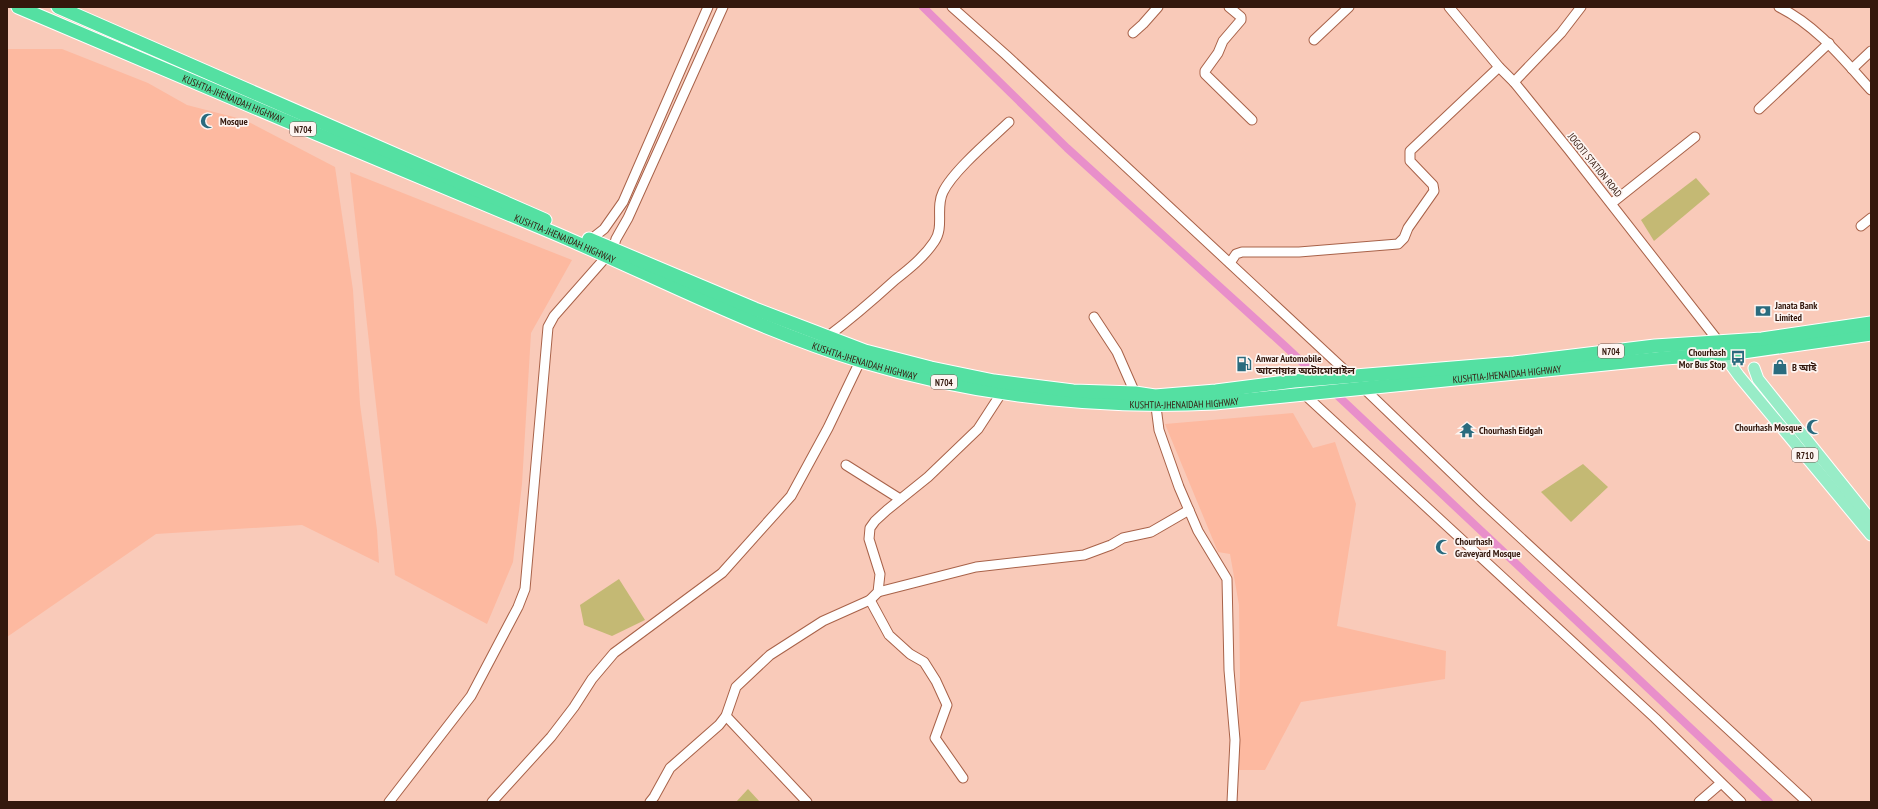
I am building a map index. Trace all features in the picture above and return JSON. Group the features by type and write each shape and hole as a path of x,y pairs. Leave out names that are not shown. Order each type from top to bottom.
{"highway":[{"name":"KUSHTIA-JHENAIDAH HIGHWAY","path":"18,7 334,142 592,243"},
{"name":"KUSHTIA-JHENAIDAH HIGHWAY","path":"58,7 592,243 607,252 753,320 863,356 913,369 1071,401 1215,403 1358,390 1655,346 1721,348 1871,334"},
{"name":"KUSHTIA-JHENAIDAH HIGHWAY","path":"607,252 827,337 863,356"},
{"name":"KUSHTIA-JHENAIDAH HIGHWAY","path":"1760,344 1871,323"},
{"name":"KUSHTIA-JHENAIDAH HIGHWAY","path":"1005,388 1135,393 1155,401 1216,391 1294,381 1351,376 1507,369"}],"main road":[{"path":"1739,376 1754,368 1760,344"},
{"name":"R710","path":"1721,348 1739,376 1871,535"},
{"name":"R710","path":"1754,368 1758,379 1871,520"}],"street":[{"path":"592,243 623,202 708,7"},
{"path":"392,801 471,696 518,607 525,589 548,326 554,316 607,252 628,218 723,7"},
{"path":"952,7 1006,55 1351,376 1358,390 1482,502 1807,802"},
{"path":"1133,33 1158,7"},
{"path":"1229,7 1241,17 1241,20 1223,41 1218,53 1205,71 1205,74 1252,120"},
{"path":"1314,40 1349,7"},
{"name":"JOGOTI STATION ROAD","path":"1449,7 1499,67 1514,82 1612,203 1721,348"},
{"path":"1514,82 1561,33 1581,7"},
{"path":"1779,7 1790,12 1830,43 1871,90"},
{"path":"1760,109 1830,43"},
{"path":"1852,69 1871,51"},
{"path":"1230,263 1236,254 1242,252 1299,252 1398,244 1404,238 1408,228 1434,191 1434,185 1410,161 1410,151 1499,67"},
{"path":"827,337 919,259 934,242 940,231 942,193 953,177 1010,122"},
{"path":"1612,203 1695,137"},
{"path":"1861,226 1871,218"},
{"path":"1094,317 1117,352 1135,393"},
{"path":"492,802 551,737 574,707 592,679 614,653 722,573 787,501 828,428 863,356"},
{"path":"878,592 880,574 869,539 870,528 875,521 928,477 978,429 1005,388"},
{"path":"1306,394 1655,718 1741,802"},
{"path":"1155,401 1159,430 1179,487 1198,531 1227,578 1229,670 1235,740 1232,802"},
{"path":"846,465 900,499"},
{"path":"650,802 670,768 719,725 726,716 736,687 770,655 823,621 870,600 878,592 976,567 1084,555 1111,545 1123,538 1151,532 1189,510"},
{"path":"870,600 889,635 905,650 924,662 936,681 947,706 935,738 963,778"},
{"path":"726,716 807,802"},
{"path":"1699,802 1722,783"}],"shaded area":[{"path":"7,49 62,49 148,83 187,105 245,120 335,167 353,290 360,404 377,530 379,563 302,525 156,534 7,637"},
{"path":"350,172 572,260 531,333 522,484 513,562 487,624 395,575"},
{"path":"1696,178 1710,194 1654,241 1641,220"},
{"path":"1293,413 1313,448 1335,442 1356,504 1337,626 1446,651 1445,679 1301,702 1265,770 1237,770 1240,675 1239,605 1230,554 1218,552 1165,424"},
{"path":"1583,464 1608,487 1571,522 1541,492"},
{"path":"619,579 645,620 612,636 584,625 580,605"},
{"path":"748,789 760,802 736,802"}],"waterway":[{"path":"923,7 1067,148 1286,347 1769,802"}],"place":[{"name":"Mosque","path":"208,121"},
{"name":"Janata Bank Limited","path":"1763,311"},
{"name":"Chourhash Mor Bus Stop","path":"1738,358"},
{"name":"Anwar Automobile আনোয়ার অটোমোবাইল","path":"1244,364"},
{"name":"B আই","path":"1780,367"},
{"name":"Chourhash Mosque","path":"1814,427"},
{"name":"Chourhash Eidgah","path":"1467,430"},
{"name":"Chourhash Graveyard Mosque","path":"1443,547"}]}
